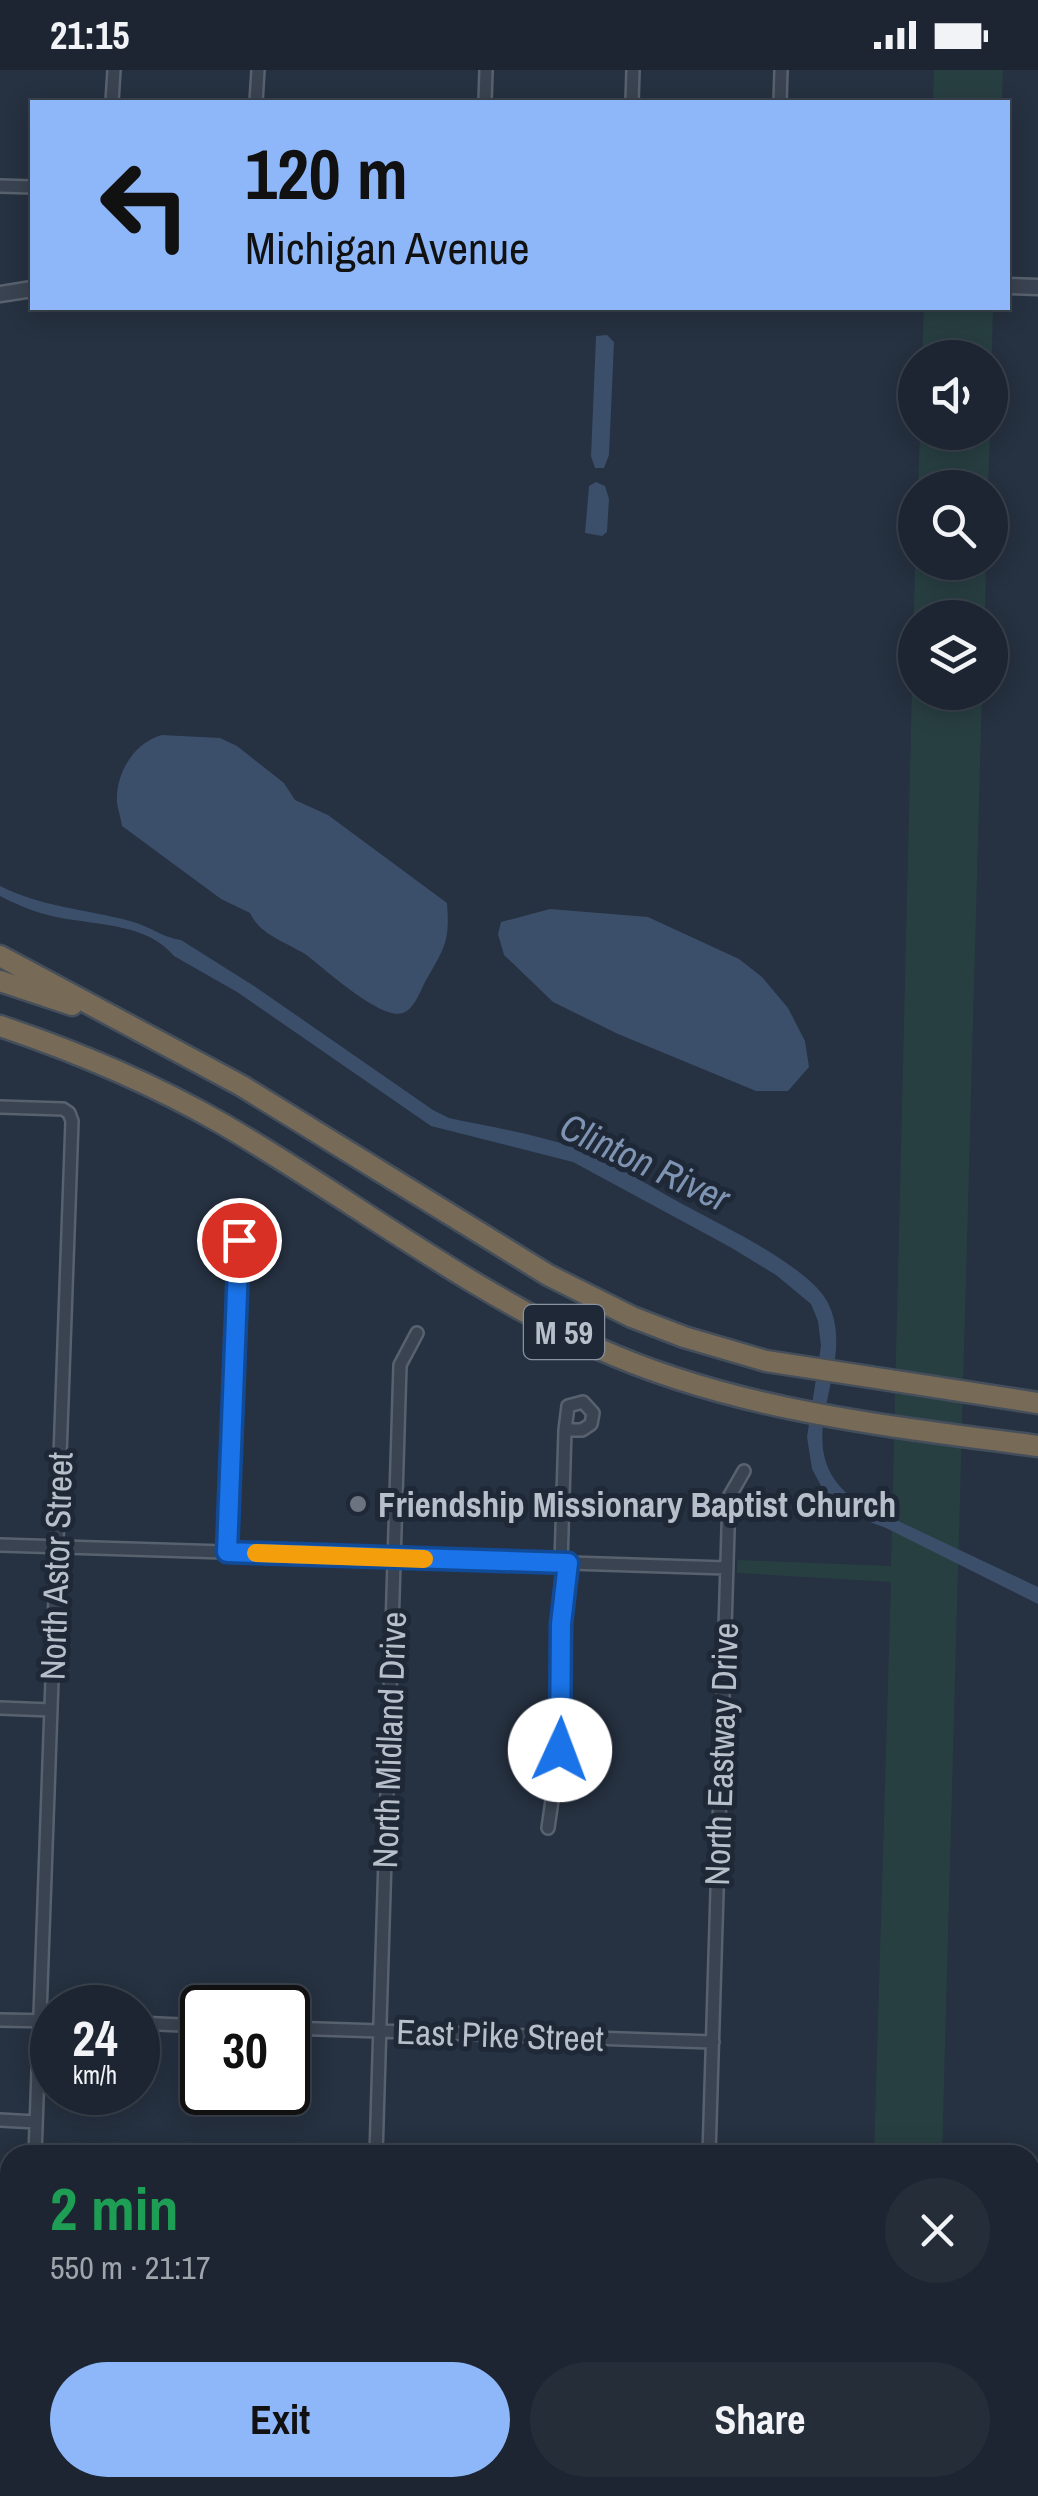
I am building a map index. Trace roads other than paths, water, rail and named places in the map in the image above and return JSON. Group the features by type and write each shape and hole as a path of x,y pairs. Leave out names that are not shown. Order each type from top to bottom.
{"highway":[{"path":"0,956 143,1034"},
{"name":"M 59","path":"0,981 143,1034 265,1100 575,1290 671,1332 795,1367 1038,1403"},
{"name":"M 59","path":"0,1026 97,1062 197,1110 495,1294 569,1335 654,1372 789,1410 1038,1446"}],"street":[{"path":"112,100 114,70"},
{"path":"256,100 258,70"},
{"path":"485,100 486,70"},
{"path":"632,100 634,70"},
{"path":"780,100 781,70"},
{"path":"0,186 30,188"},
{"path":"1010,286 1038,287"},
{"path":"0,294 30,288"},
{"name":"North Astor Street","path":"0,1107 60,1109 69,1113 72,1121 51,1710 47,1985"},
{"path":"227,1552 236,1250 252,1220"},
{"name":"North Midland Drive","path":"376,2145 400,1365 417,1333"},
{"path":"548,1828 560,1744 564,1430"},
{"name":"North Eastway Drive","path":"709,2145 728,1497 744,1471"},
{"path":"0,1545 726,1568"},
{"path":"0,1708 51,1710"},
{"path":"0,2020 30,2021"},
{"name":"East Pike Street","path":"310,2029 712,2042"},
{"name":"North Astor Street","path":"35,2145 37,2115"},
{"path":"0,2120 36,2122"}],"water":[{"path":"607,335 614,342 609,455 604,468 595,468 591,456 596,336"},
{"path":"596,482 605,486 609,499 607,532 602,536 585,533 589,486"},
{"path":"162,735 220,738 237,746 284,783 295,800 328,815 447,903 445,944 410,1008 393,1013 367,1002 305,954 267,932 250,913 221,899 122,826 117,792 123,771 143,744"},
{"path":"0,886 48,903 137,923 181,940 433,1110 449,1118 588,1153 782,1260 818,1289 828,1303 836,1329 836,1355 822,1433 825,1458 835,1481 858,1502 1038,1587 1038,1604 886,1528 851,1515 825,1493 812,1469 807,1437 821,1346 818,1321 811,1304 776,1275 573,1162 431,1126 237,992 174,956 151,938 122,928 37,912 0,896"},
{"path":"550,909 648,917 739,959 762,977 788,1008 805,1041 809,1067 788,1091 756,1091 618,1034 553,1002 504,955 498,934 501,922"}],"place":[{"name":"Friendship Missionary Baptist Church","path":"358,1504"}],"water label":[{"name":"Clinton River","path":"645,1162"}]}
